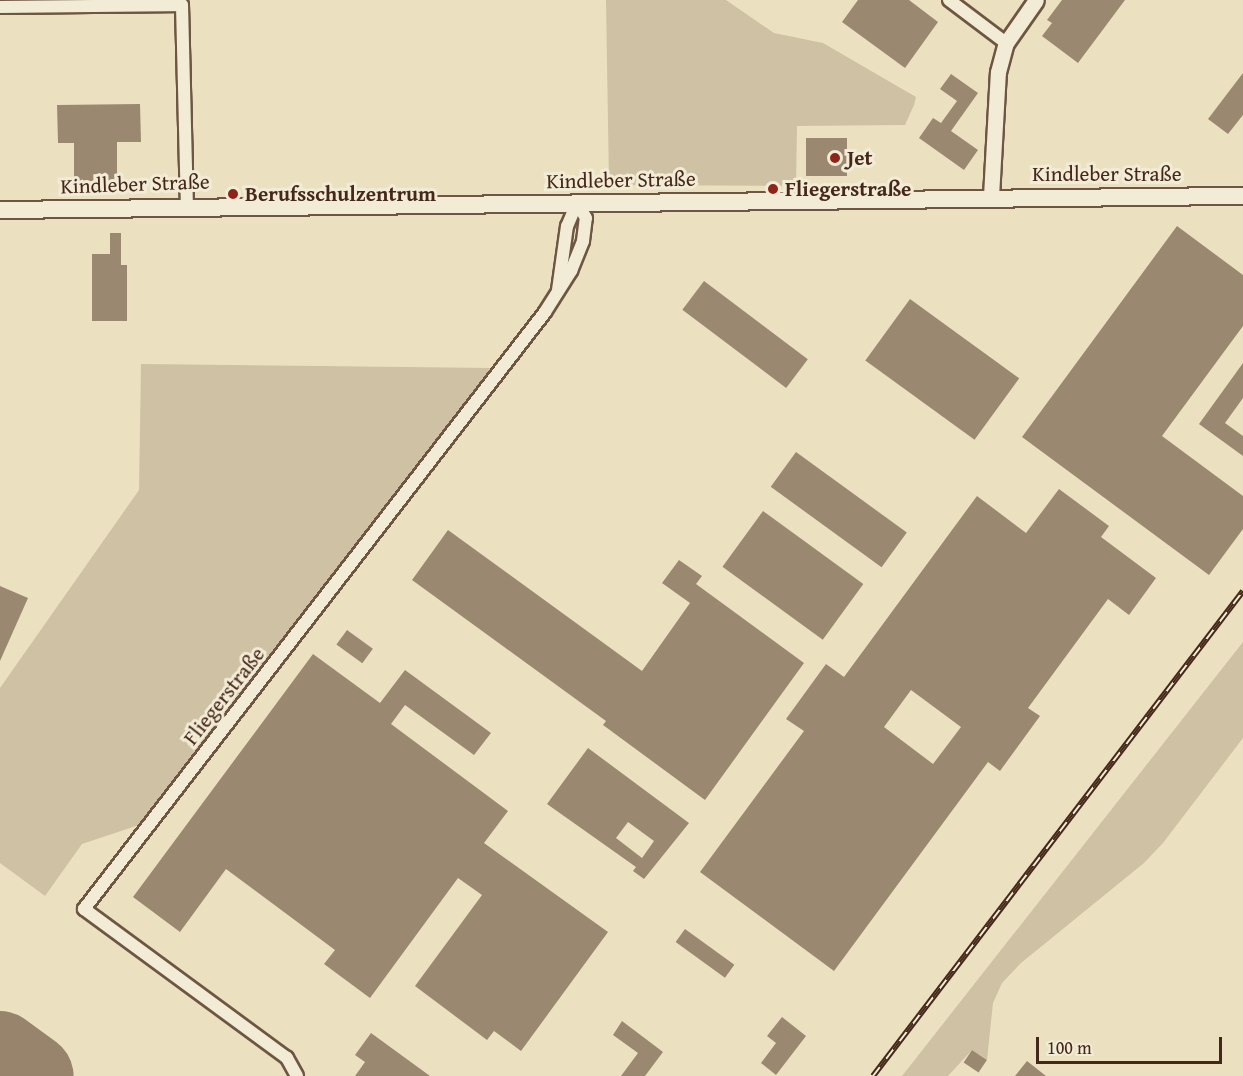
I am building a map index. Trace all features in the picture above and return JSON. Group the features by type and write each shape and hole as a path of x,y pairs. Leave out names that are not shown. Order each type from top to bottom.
{"main road":[{"name":"Kindleber Straße","path":"0,210 991,196 1243,196"}],"street":[{"path":"949,0 1006,43"},
{"path":"991,196 998,72 1006,43 1036,0"},
{"path":"0,7 182,5 187,207"},
{"name":"Fliegerstraße","path":"558,290 567,226 577,203"},
{"name":"Fliegerstraße","path":"297,1076 286,1058 84,909 545,312 571,271 585,231 586,218 577,203"}],"shaded area":[{"path":"606,0 726,0 774,33 823,43 916,97 914,105 905,125 797,126 796,186 609,185"},
{"path":"141,364 491,368 139,825 82,844 45,896 0,863 0,688 139,490"},
{"path":"1243,642 1243,738 1163,843 1144,863 1021,963 1002,983 993,1003 987,1060 972,1050 948,1076 902,1076"}],"building":[{"path":"858,0 909,0 938,22 905,68 842,22"},
{"path":"1062,0 1125,0 1078,63 1042,36 1052,23 1047,20"},
{"path":"1243,73 1243,115 1228,134 1208,119"},
{"path":"951,74 978,93 951,131 978,150 964,170 919,138 933,118 941,123 957,101 940,89"},
{"path":"140,104 141,142 117,142 117,181 74,181 74,143 58,143 57,105"},
{"path":"806,138 847,138 847,176 806,176"},
{"path":"1177,226 1243,275 1243,326 1162,436 1243,496 1243,529 1209,575 1022,437"},
{"path":"110,233 121,233 121,265 127,265 127,321 92,321 92,254 110,254"},
{"path":"704,281 808,359 786,388 682,310"},
{"path":"910,299 1019,378 975,440 865,360"},
{"path":"1243,363 1243,398 1225,423 1243,436 1243,456 1199,424"},
{"path":"796,452 907,533 882,567 771,487"},
{"path":"1059,489 1109,526 1101,537 1156,578 1129,615 1108,599 1028,708 1040,716 1000,771 988,762 834,971 700,872 804,731 786,719 826,664 844,677 977,496 1026,533","holes":["911,690 961,727 933,764 884,727"]},
{"path":"763,511 863,584 823,640 722,567"},
{"path":"448,530 642,671 690,603 662,583 679,560 702,576 696,584 804,663 705,800 603,725 606,721 412,580"},
{"path":"0,586 28,598 0,661"},
{"path":"347,630 373,649 362,663 336,645"},
{"path":"313,654 380,703 405,670 491,733 474,755 405,705 391,724 508,811 484,843 608,932 521,1051 494,1031 487,1040 415,986 482,895 458,878 370,998 324,964 335,950 226,869 180,932 133,897"},
{"path":"588,748 689,823 644,879 633,871 636,867 547,804","holes":["628,822 654,841 642,858 616,838"]},
{"path":"685,929 734,965 725,978 676,942"},
{"path":"782,1017 806,1036 776,1075 761,1063 776,1043 767,1036"},
{"path":"622,1021 663,1052 645,1076 621,1076 638,1053 613,1035"},
{"path":"371,1033 430,1076 355,1076 365,1062 355,1055"},
{"path":"972,1050 987,1060 979,1073 964,1062"},
{"path":"1027,1061 1046,1076 1015,1076"}],"runway":[{"path":"0,1053 32,1076"}],"railway":[{"path":"873,1076 1243,591"}],"place":[{"name":"Jet","path":"835,158"},
{"name":"Fliegerstraße","path":"773,189"},
{"name":"Berufsschulzentrum","path":"233,194"}]}
